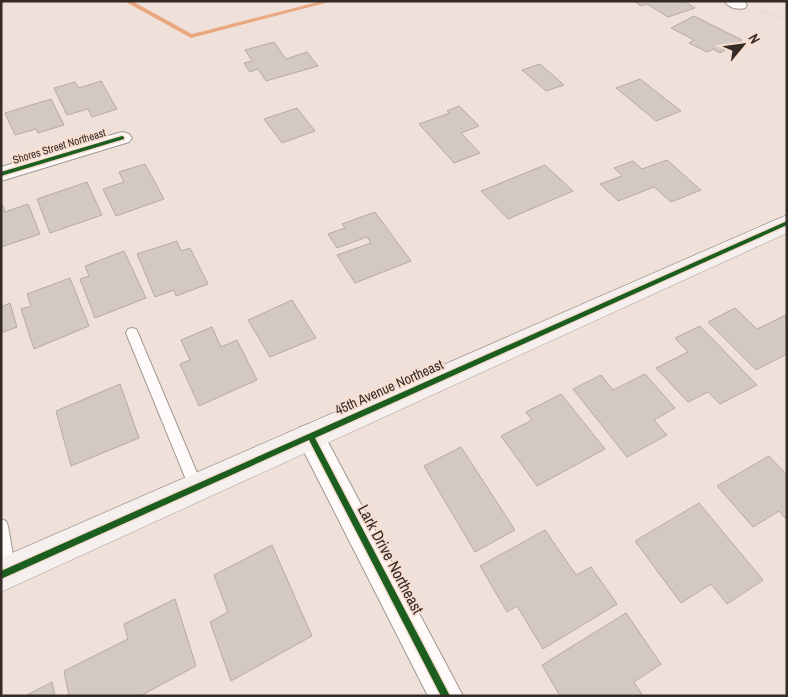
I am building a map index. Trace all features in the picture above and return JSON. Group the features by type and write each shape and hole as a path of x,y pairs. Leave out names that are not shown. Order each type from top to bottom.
{"street":[{"name":"Shores Street Northeast","path":"1,174 122,138"},
{"name":"45th Avenue Northeast","path":"5,574 787,222"},
{"name":"Lark Drive Northeast","path":"310,436 446,696"}],"lane":[{"path":"132,333 196,487"},
{"path":"1,526 5,574"}],"building":[{"path":"634,1 684,1 695,8 668,17 647,4 641,6"},
{"path":"694,16 742,40 720,53 713,49 707,52 689,43 694,40 671,28"},
{"path":"274,42 286,59 307,52 318,66 266,81 258,69 250,72 244,63 252,61 245,50"},
{"path":"540,64 564,85 546,91 522,70"},
{"path":"640,79 681,111 656,121 616,88"},
{"path":"101,81 117,109 92,117 88,109 67,115 54,88 75,82 79,88"},
{"path":"51,99 64,125 38,133 36,129 15,135 5,113"},
{"path":"459,106 479,126 461,133 480,153 454,163 419,124 450,113 447,111"},
{"path":"297,108 315,131 282,143 264,119"},
{"path":"667,160 701,190 671,202 654,187 618,201 600,184 622,176 614,168 633,161 642,169"},
{"path":"145,164 164,199 116,216 103,189 124,182 119,172"},
{"path":"545,165 573,191 508,219 481,191"},
{"path":"87,182 102,215 50,233 37,199"},
{"path":"28,204 40,234 1,247 1,207 3,206 5,212"},
{"path":"375,212 411,261 355,283 337,255 371,243 367,237 337,248 328,234 345,228 342,224"},
{"path":"177,241 181,251 190,248 208,284 176,296 174,290 155,297 137,254"},
{"path":"124,251 146,298 95,318 80,279 89,276 85,266"},
{"path":"70,278 89,326 34,349 21,309 31,306 27,294"},
{"path":"292,300 316,338 270,357 248,320"},
{"path":"10,303 17,327 1,333 1,307"},
{"path":"735,308 757,329 786,315 787,354 756,370 708,322"},
{"path":"700,326 757,385 720,404 708,392 688,402 656,368 688,352 675,338"},
{"path":"212,327 221,347 237,340 257,380 199,406 180,364 190,360 181,340"},
{"path":"645,374 675,408 654,420 667,435 627,457 573,389 601,375 613,390"},
{"path":"120,384 139,438 71,466 56,411"},
{"path":"561,394 605,449 537,486 501,436 532,420 526,412"},
{"path":"461,447 515,530 475,552 424,466"},
{"path":"769,456 787,475 787,520 779,511 753,527 717,486"},
{"path":"699,503 763,580 727,604 711,584 681,603 635,541"},
{"path":"545,530 576,575 591,567 617,604 543,649 517,606 507,612 480,566"},
{"path":"272,545 312,636 231,681 210,622 228,612 214,575"},
{"path":"175,599 196,666 140,696 69,696 64,671 128,639 124,624"},
{"path":"626,613 661,664 634,682 643,696 560,696 542,665"},
{"path":"52,682 55,696 25,696"}],"waterway":[{"path":"127,1 191,36 330,1"}],"cycle path":[{"path":"1,174 122,138"},
{"path":"1,575 787,223"},
{"path":"310,436 446,696"}]}
